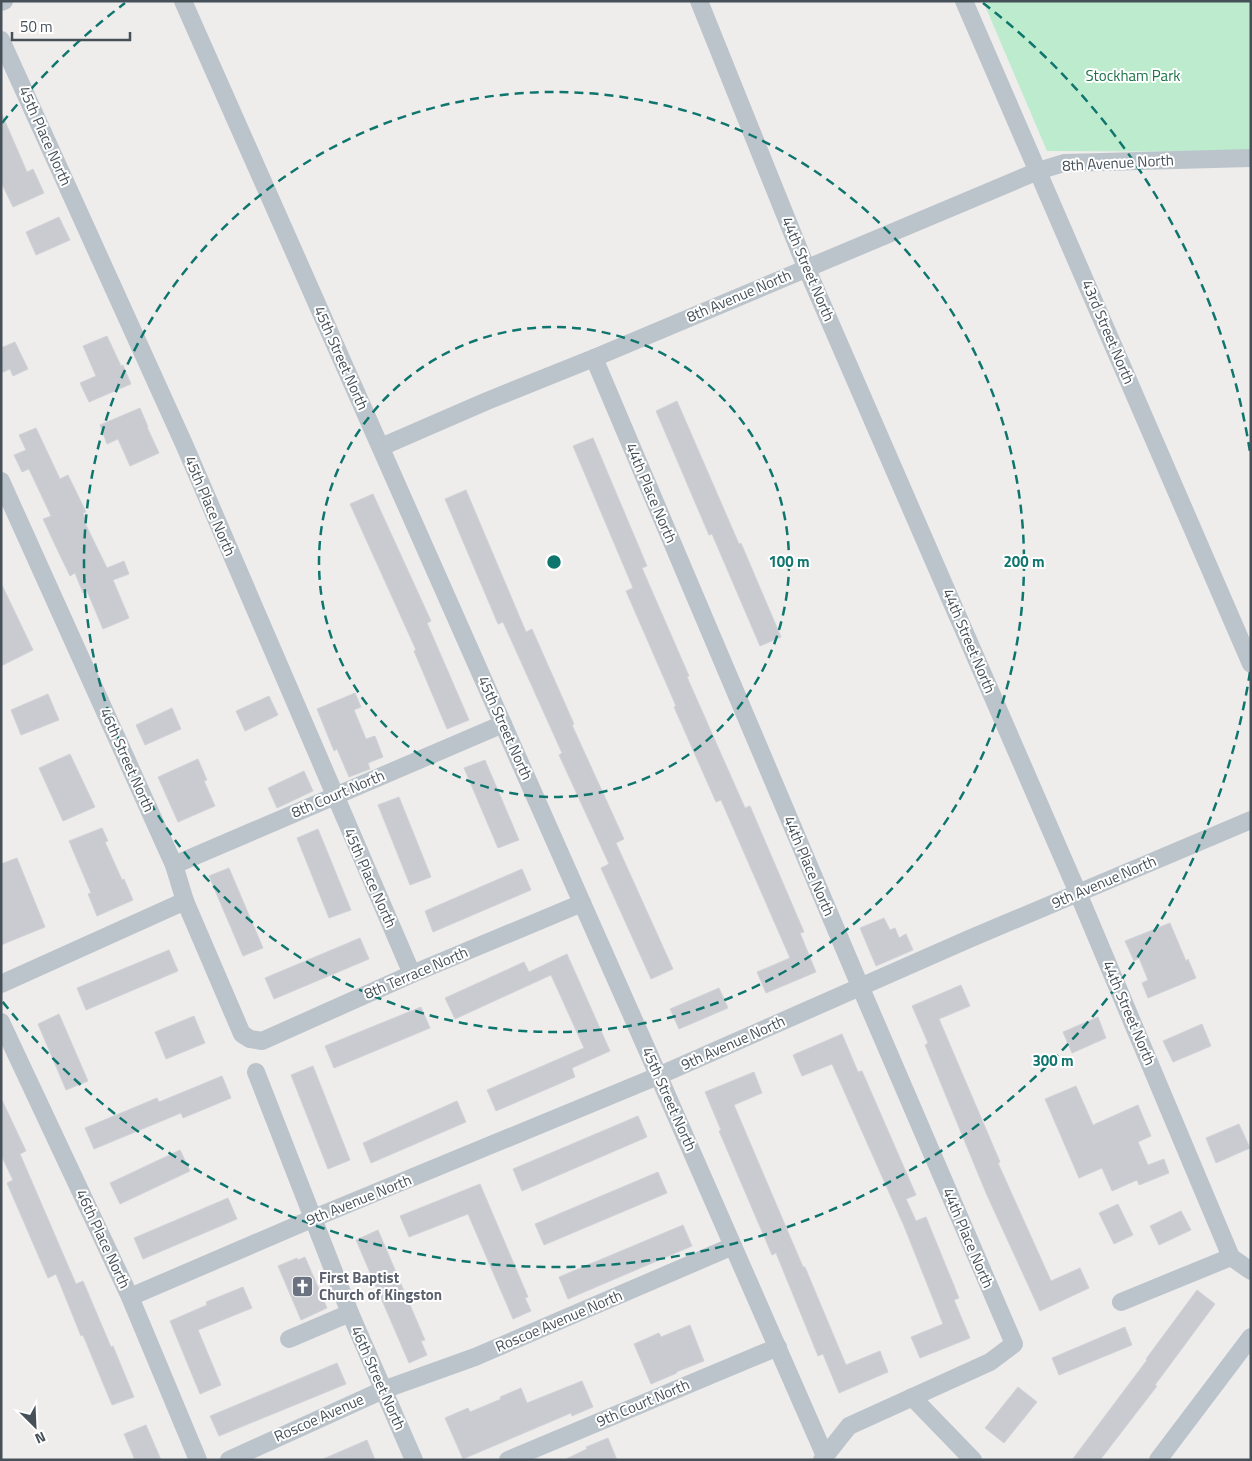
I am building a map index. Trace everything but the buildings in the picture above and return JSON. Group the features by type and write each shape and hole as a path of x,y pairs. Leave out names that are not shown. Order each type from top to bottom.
{"street":[{"name":"45th Street North","path":"183,1 778,1347 824,1458"},
{"name":"44th Street North","path":"699,1 806,267 1078,893 1231,1257"},
{"name":"43rd Street North","path":"964,1 1251,664"},
{"name":"45th Place North","path":"1,40 184,444 412,974"},
{"name":"8th Avenue North","path":"381,447 1038,171 1064,164 1251,158"},
{"name":"44th Place North","path":"594,358 1014,1344 990,1362 912,1398"},
{"name":"46th Street North","path":"1,481 174,864 185,901 242,1034 250,1039"},
{"name":"8th Court North","path":"174,864 503,724"},
{"name":"9th Avenue North","path":"130,1297 314,1218 658,1076 860,986 1251,820"},
{"path":"1,984 185,901"},
{"name":"8th Terrace North","path":"250,1039 262,1041 412,974 582,902"},
{"name":"46th Place North","path":"1,1022 130,1297 198,1460"},
{"name":"46th Street North","path":"256,1072 350,1313 414,1460"},
{"name":"Roscoe Avenue North","path":"383,1390 475,1357 733,1246"},
{"path":"1121,1302 1231,1257 1251,1271"},
{"path":"288,1338 350,1313"},
{"path":"1158,1460 1251,1337"},
{"name":"9th Court North","path":"508,1460 778,1347"},
{"name":"Roscoe Avenue","path":"228,1460 383,1390"},
{"path":"824,1458 849,1426 912,1398 973,1460"}],"green space":[{"name":"Stockham Park","path":"983,1 1251,1 1251,152 1047,151"}],"place":[{"name":"First Baptist Church of Kingston","path":"303,1287"}]}
